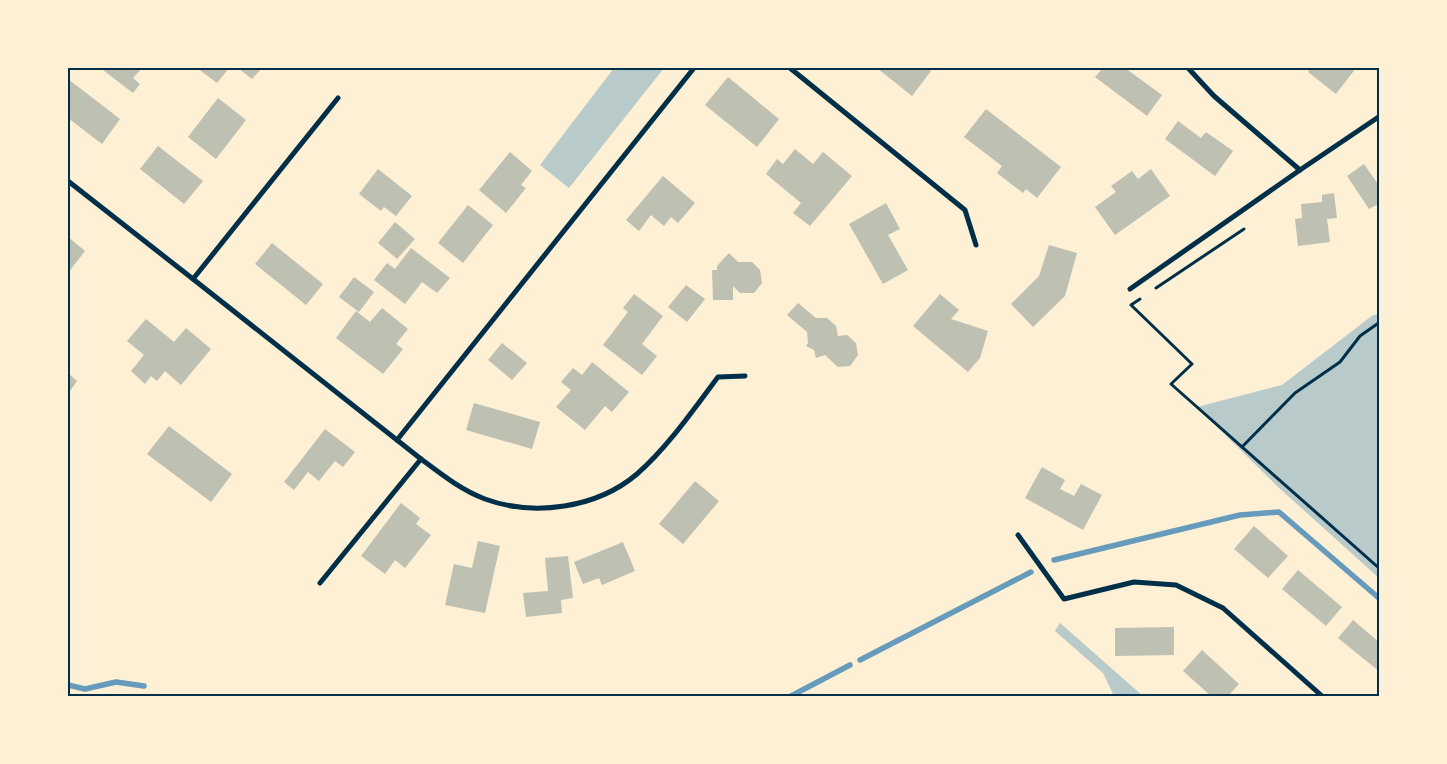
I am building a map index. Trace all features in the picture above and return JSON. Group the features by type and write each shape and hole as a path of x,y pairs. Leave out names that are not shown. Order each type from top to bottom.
{"street":[{"path":"397,440 694,68"},
{"path":"790,68 965,210 976,246"},
{"path":"1188,68 1214,96 1300,170"},
{"path":"193,278 338,98"},
{"path":"1130,289 1380,116"},
{"path":"68,181 420,459 456,485 484,499 523,508 576,504 598,496 636,475 655,457 718,378 745,376"},
{"path":"320,583 420,459"},
{"path":"1018,535 1064,599 1134,582 1176,585 1223,608 1322,696"}],"path":[{"path":"1152,291 1244,229"},
{"path":"1145,296 1131,305 1192,364 1172,384 1380,569"},
{"path":"1242,447 1295,393 1340,362 1360,336 1380,322"}],"shaded area":[{"path":"614,68 664,68 569,188 540,165"},
{"path":"1379,314 1379,578 1278,487 1197,407 1282,385 1373,315"},
{"path":"1060,623 1143,696 1114,696 1103,673 1055,631"}],"building":[{"path":"105,68 142,68 133,78 140,84 133,93 103,70"},
{"path":"197,68 229,68 217,83"},
{"path":"238,68 262,68 252,79"},
{"path":"877,68 927,68 931,71 912,96"},
{"path":"1103,68 1125,68 1162,95 1147,116 1095,77"},
{"path":"1311,68 1356,68 1336,94 1308,72"},
{"path":"728,77 779,119 757,147 705,105"},
{"path":"68,79 120,119 102,144 68,118"},
{"path":"218,98 246,120 216,159 188,137"},
{"path":"986,109 1061,167 1037,198 1026,189 1023,193 997,173 1002,166 964,137"},
{"path":"1178,121 1201,138 1206,132 1233,151 1215,176 1165,139"},
{"path":"158,146 203,181 184,204 140,169"},
{"path":"795,149 813,164 823,152 852,176 810,226 793,213 801,203 766,174 777,159 783,164"},
{"path":"510,152 532,171 521,185 526,188 506,213 479,190"},
{"path":"1364,164 1380,187 1380,203 1369,209 1347,176"},
{"path":"378,169 412,196 396,216 384,207 381,211 359,194"},
{"path":"1151,169 1170,196 1115,235 1095,207 1116,192 1111,186 1132,171 1138,179"},
{"path":"663,176 695,203 678,223 671,217 664,226 651,215 639,231 626,220"},
{"path":"1334,193 1337,218 1327,219 1330,242 1298,246 1295,219 1302,218 1301,204 1322,202 1322,195"},
{"path":"886,203 900,229 888,235 908,270 883,284 849,224"},
{"path":"468,205 493,225 463,263 438,243"},
{"path":"395,222 415,239 397,259 378,243"},
{"path":"68,237 85,251 68,273"},
{"path":"272,243 323,284 306,305 255,264"},
{"path":"1049,245 1077,253 1065,296 1033,327 1011,304 1039,276"},
{"path":"411,248 450,278 437,293 422,282 405,304 374,280 387,263 395,269"},
{"path":"729,253 738,262 752,262 760,270 762,283 754,293 740,293 733,286 733,300 713,300 712,270 717,270 717,266"},
{"path":"354,277 374,292 359,312 339,297"},
{"path":"686,285 705,299 687,322 668,307"},
{"path":"634,294 663,316 642,344 657,356 642,375 603,345 628,312 623,308"},
{"path":"940,294 959,310 951,319 988,331 980,358 968,372 913,326"},
{"path":"798,303 816,318 827,318 836,326 838,336 847,335 856,343 858,355 850,366 838,367 825,355 816,358 814,350 806,346 808,343 807,332 787,315"},
{"path":"382,308 408,329 396,344 403,349 383,374 336,338 356,311 370,322"},
{"path":"146,319 174,342 186,328 211,349 181,385 165,371 157,381 151,376 145,384 131,371 144,355 127,341"},
{"path":"502,343 527,363 512,380 488,360"},
{"path":"592,362 629,392 612,412 605,406 585,430 556,407 571,390 561,382 573,368 582,375"},
{"path":"68,373 77,381 68,394"},
{"path":"474,403 540,422 532,449 466,430"},
{"path":"169,426 232,474 211,502 147,454"},
{"path":"325,429 355,452 343,467 335,461 319,481 308,472 294,490 284,482"},
{"path":"1042,467 1065,480 1060,489 1074,496 1081,484 1102,495 1083,530 1025,498"},
{"path":"695,481 719,501 683,544 659,524"},
{"path":"401,503 420,518 416,524 431,535 405,568 395,560 385,574 361,556"},
{"path":"1254,526 1288,556 1268,578 1234,549"},
{"path":"478,541 500,546 485,613 445,605 454,564 472,568"},
{"path":"623,542 635,571 602,585 599,578 583,584 574,562"},
{"path":"568,556 573,598 561,600 562,613 526,617 523,593 548,591 545,558"},
{"path":"1298,570 1342,607 1326,626 1282,589"},
{"path":"1353,620 1380,643 1380,672 1338,638"},
{"path":"1174,627 1174,655 1115,656 1115,628"},
{"path":"1202,650 1239,684 1228,696 1211,696 1183,671"}],"waterway":[{"path":"1054,560 1240,515 1279,512 1380,599"},
{"path":"860,660 1031,572"},
{"path":"791,696 850,665"},
{"path":"68,685 85,689 116,682 144,686"}]}
